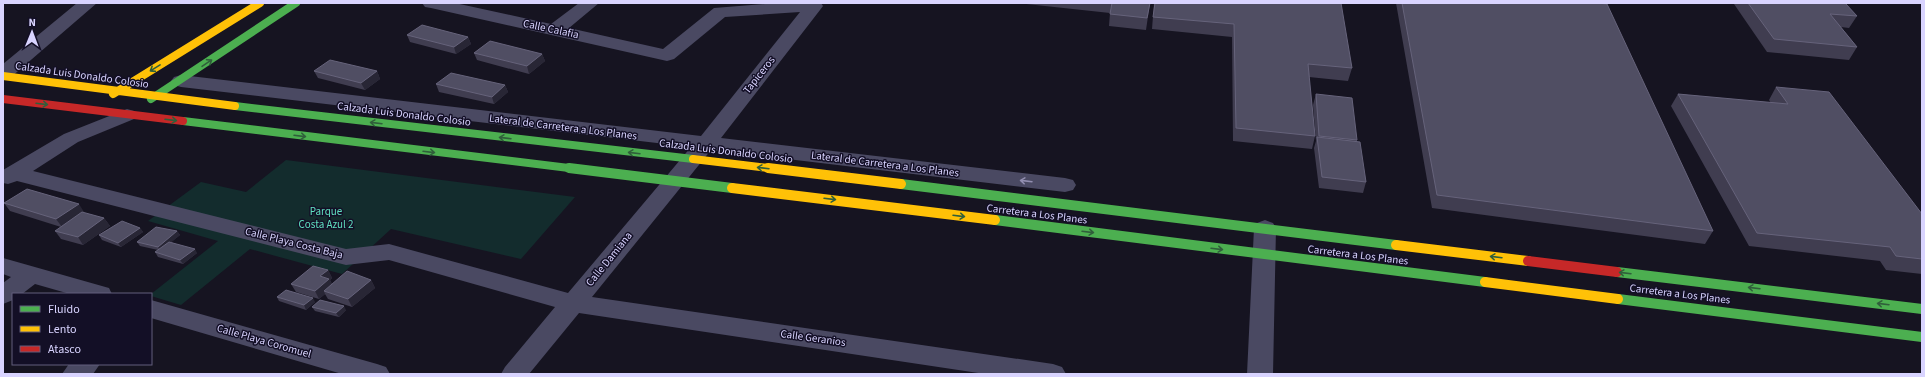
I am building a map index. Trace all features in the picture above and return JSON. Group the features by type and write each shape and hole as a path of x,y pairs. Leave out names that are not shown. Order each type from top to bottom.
{"main road":[{"path":"98,104 260,3"},
{"path":"136,109 296,3"},
{"name":"Calzada Luis Donaldo Colosio","path":"3,75 155,97 698,152 802,172"},
{"path":"3,99 98,104 672,182"},
{"name":"Carretera a Los Planes","path":"802,172 1922,309"},
{"name":"Carretera a Los Planes","path":"672,182 791,194 1922,337"}],"street":[{"path":"3,75 88,3"},
{"name":"Calle Calafia","path":"431,3 454,5 555,30 666,54 670,54 720,12 814,6"},
{"path":"555,30 590,3"},
{"name":"Tapiceros","path":"698,152 814,6"},
{"name":"Lateral de Carretera a Los Planes","path":"181,80 698,152 1065,185"},
{"path":"71,138 98,104"},
{"path":"8,176 71,138 136,109"},
{"name":"Calle Damiana","path":"514,374 698,152"},
{"name":"Calle Playa Costa Baja","path":"8,176 154,208 346,257 389,252 573,303"},
{"path":"1260,374 1264,228"},
{"path":"3,266 97,293"},
{"path":"3,295 32,274"},
{"name":"Calle Geranios","path":"573,303 1053,374"},
{"name":"Calle Playa Coromuel","path":"152,310 371,373"},
{"path":"75,374 87,365"}],"green space":[{"name":"Parque Costa Azul 2","path":"286,160 575,197 521,259 391,229 342,274 250,249 181,305 152,296 152,293 218,241 148,221 201,182 246,192"}],"building":[{"path":"1112,3 1150,3 1147,18 1110,14"},
{"path":"1155,3 1341,3 1352,68 1308,64 1315,136 1236,128 1234,24 1153,17"},
{"path":"1402,3 1607,4 1713,231 1437,195"},
{"path":"1748,3 1845,3 1857,16 1830,14 1857,47 1774,39"},
{"path":"422,25 468,37 454,47 407,35"},
{"path":"490,41 542,54 527,66 474,53"},
{"path":"330,60 377,71 361,83 314,71"},
{"path":"451,73 505,85 492,97 436,84"},
{"path":"1776,87 1829,92 1922,214 1922,259 1896,256 1890,247 1757,233 1678,94 1788,104"},
{"path":"1316,94 1352,98 1357,140 1319,136"},
{"path":"1317,137 1360,142 1366,182 1322,177"},
{"path":"27,189 79,204 56,219 4,203"},
{"path":"82,212 104,218 78,237 55,231"},
{"path":"122,221 140,228 118,243 99,235"},
{"path":"156,227 177,231 158,247 137,242"},
{"path":"169,242 195,249 180,260 155,252"},
{"path":"313,266 328,270 320,276 329,279 315,291 291,284"},
{"path":"347,271 371,280 348,299 324,291"},
{"path":"286,290 313,298 304,305 277,297"},
{"path":"320,300 344,306 336,313 312,307"}],"traffic: fast":[{"path":"151,99 296,3"},
{"path":"235,106 693,159"},
{"path":"183,121 732,188"},
{"path":"901,184 1396,245"},
{"path":"995,220 1485,282"},
{"path":"1617,272 1922,309"},
{"path":"1618,299 1922,337"}],"traffic: slow":[{"path":"113,94 260,3"},
{"path":"3,76 235,106"},
{"path":"693,159 901,184"},
{"path":"732,188 995,220"},
{"path":"1396,245 1528,261"},
{"path":"1485,282 1618,299"}],"traffic: jam":[{"path":"3,99 183,121"},
{"path":"1528,261 1617,272"}]}
